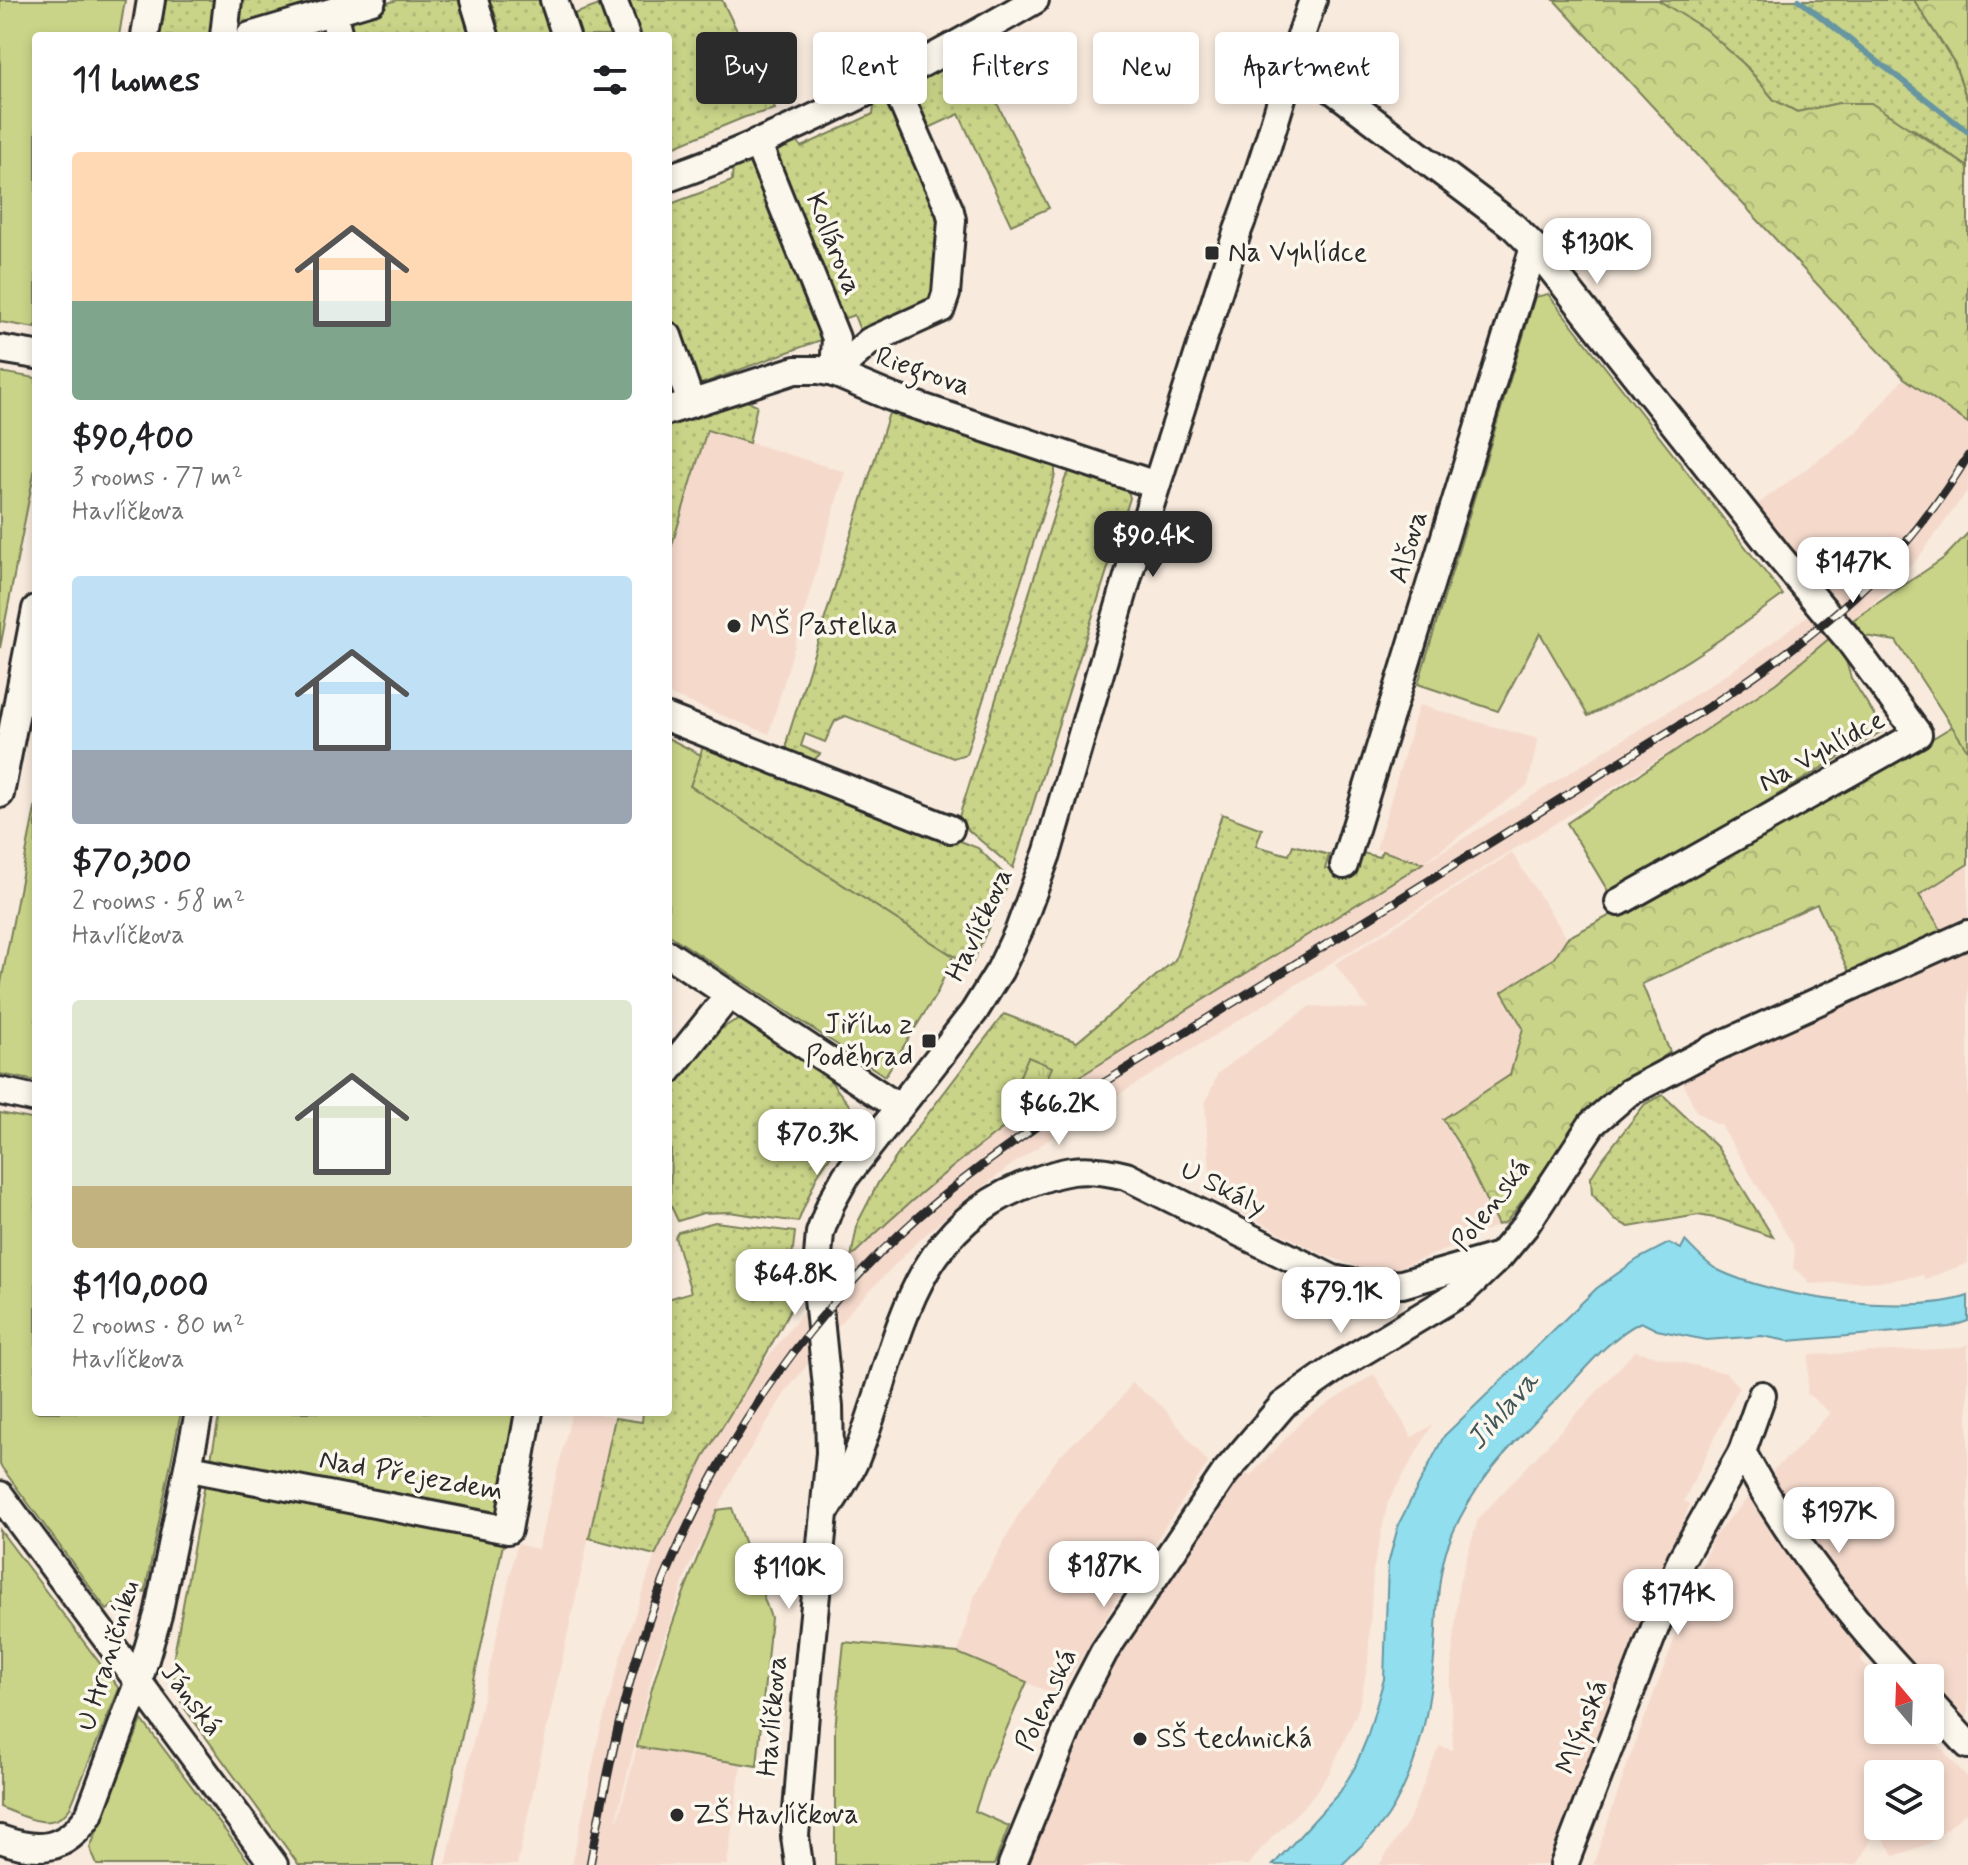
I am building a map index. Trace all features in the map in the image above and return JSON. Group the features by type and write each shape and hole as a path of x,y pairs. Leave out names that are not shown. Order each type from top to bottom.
{"street":[{"path":"146,32 151,0"},
{"path":"224,32 228,0"},
{"path":"474,0 484,32"},
{"path":"613,0 625,32"},
{"path":"927,60 1035,0"},
{"name":"Havlíčkova","path":"1302,32 1313,0"},
{"path":"266,32 351,10"},
{"path":"672,172 757,142 838,104"},
{"path":"834,373 870,341 941,309 946,294 952,220 950,211 903,104"},
{"name":"Havlíčkova","path":"799,1865 795,1836 830,1453 830,1422 816,1279 820,1233 831,1203 846,1176 974,1012 1000,970 1019,930 1048,851 1156,485 1238,230 1254,191 1279,104"},
{"name":"Na Vyhlídce","path":"1352,104 1513,226 1534,247 1849,640 1918,734 1619,902"},
{"name":"Kollárova","path":"757,142 836,338 834,373"},
{"name":"Alšova","path":"1344,865 1534,247"},
{"path":"0,349 32,354"},
{"path":"672,360 680,407"},
{"name":"Riegrova","path":"680,407 795,370 834,373 891,397 1156,485"},
{"path":"0,794 32,630"},
{"path":"672,720 950,829"},
{"name":"Polenská","path":"1012,1865 1081,1696 1104,1652 1225,1473 1283,1405 1340,1365 1462,1292 1500,1256 1525,1226 1592,1124 1628,1093 1712,1049 1968,934"},
{"path":"672,957 898,1107"},
{"path":"672,1066 729,995"},
{"path":"0,1091 32,1098"},
{"name":"U Skály","path":"823,1517 855,1460 911,1296 928,1264 953,1234 979,1210 1007,1193 1041,1179 1073,1169 1101,1170 1126,1176 1333,1279 1363,1285 1402,1284 1500,1256"},
{"name":"Mlýnská","path":"1564,1865 1681,1560 1742,1452 1762,1395"},
{"name":"U Hraničníku","path":"0,1840 38,1857 80,1829 89,1815 138,1683 158,1615 198,1416"},
{"name":"Nad Přejezdem","path":"190,1468 508,1530 528,1416"},
{"path":"1742,1452 1770,1501 1814,1563 1868,1636 1894,1664"},
{"name":"Jánská","path":"0,1495 274,1865"},
{"path":"1944,1718 1968,1745"}],"shaded area":[{"path":"1904,378 1966,422 1968,420 1968,490 1919,557 1844,633 1778,683 1720,721 1067,1127 1010,1166 949,1214 852,1309 787,1390 737,1470 688,1569 654,1668 618,1811 617,1823 637,1747 741,1765 727,1865 572,1865 598,1739 620,1658 655,1555 706,1453 758,1369 825,1285 890,1218 988,1137 1047,1097 1701,691 1757,654 1821,605 1755,506 1857,432"},
{"name":"MŠ Pastelka","path":"707,429 845,472 769,734 672,696 672,545"},
{"path":"1419,705 1538,739 1528,785 1423,863 1376,849"},
{"path":"1512,853 1567,938 1555,958 1502,992 1523,1028 1510,1075 1443,1119 1498,1225 1379,1275 1324,1255 1212,1198 1211,1187 1216,1176 1210,1173 1205,1104 1218,1073 1310,1006 1368,1009 1335,964"},
{"path":"1968,864 1968,920 1944,934 1919,895"},
{"path":"1968,950 1968,1263 1925,1279 1923,1275 1885,1281 1809,1284 1793,1268 1795,1250 1792,1243 1720,1124 1696,1111 1681,1078"},
{"path":"1968,1344 1968,1725 1944,1699 1944,1664 1912,1664 1854,1602 1778,1499 1773,1470 1830,1413 1807,1393 1809,1355 1959,1348"},
{"path":"1635,1351 1726,1373 1739,1387 1684,1501 1690,1504 1548,1865 1379,1865 1407,1824 1439,1746 1453,1750 1450,1686 1459,1583 1478,1519"},
{"path":"1374,1374 1412,1437 1432,1425 1388,1502 1373,1571 1368,1662 1363,1688 1358,1710 1330,1772 1308,1802 1249,1865 1025,1865 1085,1718 1101,1687 1195,1541 1216,1517 1244,1472 1250,1476 1304,1419"},
{"path":"1132,1383 1162,1406 1208,1463 1124,1588 1058,1696 958,1653 975,1595 1017,1517 1059,1456 1118,1402"},
{"path":"571,1416 615,1418 517,1865 446,1865 517,1544 538,1549"},
{"path":"1754,1491 1867,1646 1861,1660 1865,1664 1864,1744 1938,1744 1968,1778 1968,1811 1944,1831 1944,1760 1864,1760 1864,1840 1871,1840 1856,1865 1593,1865 1713,1537"},
{"path":"1883,1840 1934,1840 1930,1843 1895,1856"}],"green space":[{"path":"0,0 125,0 120,32 32,32 32,327 0,322"},
{"path":"160,0 222,0 215,32 155,32"},
{"path":"232,0 324,0 235,25"},
{"path":"397,0 469,0 480,32 345,32 347,18"},
{"path":"479,0 546,0 557,32 491,32 489,27 498,23 492,5 481,7"},
{"path":"624,0 722,0 738,32 696,32 696,104 773,104 775,109 745,117 673,147 672,32 635,32"},
{"path":"1554,0 1658,0 1705,29 1745,65 1774,100 1797,112 1839,103 1871,103 1968,167 1968,423 1904,378"},
{"path":"1658,0 1914,0 1954,62 1968,102 1968,167 1915,130 1839,103 1797,112 1774,100 1745,65"},
{"path":"1914,0 1968,0 1968,102 1954,62"},
{"path":"608,2 618,32 574,32 568,16"},
{"path":"943,63 943,104 997,104 1049,208 1011,225 959,114 920,132 913,104 927,104 927,72"},
{"path":"874,104 893,104 942,207 939,297 861,333 854,315 834,322 768,148 794,133 801,147 873,114"},
{"path":"750,155 829,337 690,388 672,337 672,204 732,181 733,162"},
{"path":"1548,294 1783,595 1688,660 1588,716 1540,633 1498,711 1418,684 1535,297"},
{"path":"0,372 32,377 32,484 0,648"},
{"path":"739,397 757,405 749,443 707,430 672,545 672,422"},
{"path":"889,413 1055,464 1055,475 966,754 953,758 846,716 835,721 825,742 805,734 801,746 820,754 813,761 791,755 787,740"},
{"path":"1071,469 1127,487 1130,498 1013,868 961,824 959,817 1065,479"},
{"path":"1968,533 1968,751 1896,641 1865,636 1853,620 1944,558"},
{"path":"1831,637 1844,654 1851,678 1884,730 1611,896 1567,823 1776,683"},
{"path":"1968,717 1968,864 1919,895 1944,934 1851,976 1817,904 1642,984 1670,1052 1607,1096 1583,1121 1506,1222 1498,1225 1443,1119 1510,1075 1523,1028 1502,992 1554,958 1567,938 1842,793"},
{"path":"672,740 701,755 690,786 953,956 937,993 885,1076 672,937"},
{"path":"704,743 978,848 1010,880 971,966 690,786"},
{"path":"1222,814 1262,829 1256,846 1289,855 1293,845 1329,855 1325,869 1351,872 1358,852 1379,857 1382,851 1423,863 1047,1097 946,1172 851,1257 858,1222 878,1183 1004,1014 1077,1042 1175,960"},
{"path":"32,824 32,1080 0,1074 0,988"},
{"path":"752,1019 824,1073 850,1106 850,1127 817,1176 798,1222 729,1212 703,1213 678,1221 672,1208 672,1087 675,1079 715,1033 734,1021"},
{"path":"1028,1057 1052,1067 1040,1095 1016,1085"},
{"path":"1663,1095 1717,1147 1773,1237 1698,1215 1629,1227 1615,1220 1592,1194 1591,1177 1603,1158 1645,1104"},
{"path":"0,1113 32,1119 32,1416 180,1416 145,1592 124,1597 107,1610 0,1465"},
{"path":"715,1222 795,1232 790,1274 794,1303 706,1453 655,1555 589,1538 615,1418 642,1422 643,1416 672,1416 672,1298 691,1292 675,1237 678,1232"},
{"path":"219,1416 515,1416 497,1512 211,1459"},
{"path":"205,1483 504,1540 436,1865 299,1865 183,1706 174,1682 173,1661"},
{"path":"732,1508 771,1618 757,1766 637,1747 671,1627 693,1569 717,1510"},
{"path":"0,1530 119,1689 70,1808 55,1820 37,1821 0,1807"},
{"path":"844,1642 958,1653 1027,1682 989,1769 975,1811 1009,1826 994,1865 835,1865 835,1729"},
{"path":"142,1720 251,1865 97,1865 90,1848"}],"water":[{"name":"Jihlava","path":"1685,1241 1718,1270 1772,1289 1806,1296 1877,1304 1912,1304 1968,1296 1968,1321 1950,1327 1788,1341 1762,1336 1706,1340 1657,1330 1641,1322 1617,1337 1507,1451 1478,1488 1455,1528 1441,1575 1433,1670 1422,1735 1408,1777 1388,1816 1342,1865 1273,1865 1340,1792 1367,1738 1384,1679 1388,1564 1399,1523 1444,1436 1597,1288 1638,1259 1669,1243 1681,1249"}],"waterway":[{"path":"1799,0 1968,132"}],"railway":[{"path":"590,1865 613,1749 644,1634 693,1515 743,1426 771,1384 833,1304 868,1266 940,1198 1057,1112 1710,706 1787,652 1854,597 1884,567 1913,534 1968,456"}],"place":[{"name":"Na Vyhlídce","path":"1212,253"},
{"name":"MŠ Pastelka","path":"734,626"},
{"name":"Jiřího z Poděbrad","path":"929,1041"},
{"name":"SŠ technická","path":"1140,1739"},
{"name":"ZŠ Havlíčkova","path":"677,1815"}]}
